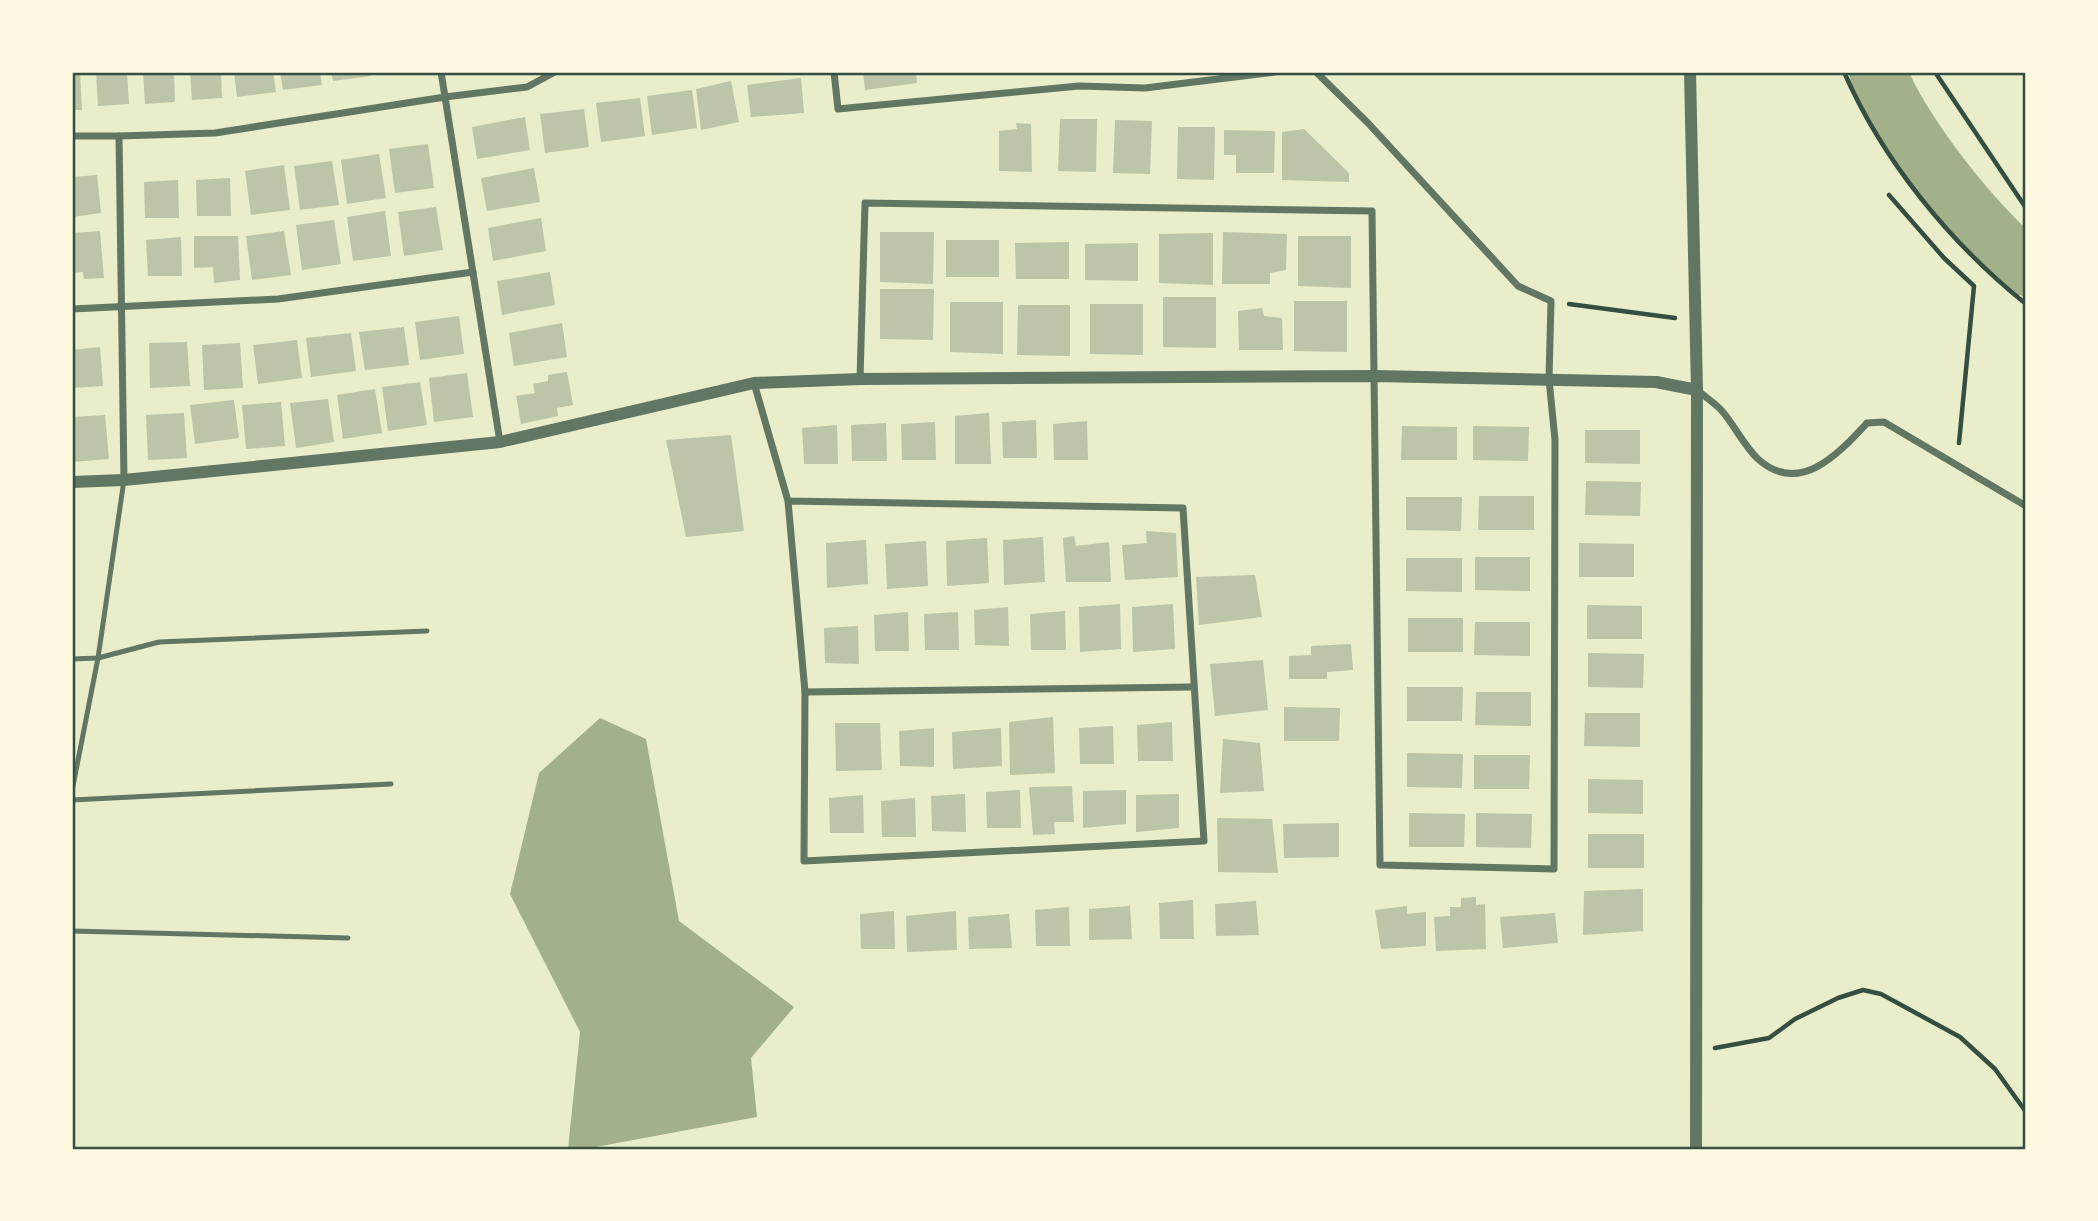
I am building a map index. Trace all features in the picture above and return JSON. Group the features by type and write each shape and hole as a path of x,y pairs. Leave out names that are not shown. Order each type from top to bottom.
{"street":[{"path":"441,72 500,443"},
{"path":"72,136 215,133 527,87 555,72"},
{"path":"834,72 838,110 1079,86 1145,88 1275,72"},
{"path":"860,379 865,203 1372,211 1380,864 1554,869 1555,440 1549,379 1551,301 1518,286 1368,123 1316,72"},
{"path":"1690,72 1697,390 1696,1149"},
{"path":"119,136 124,480"},
{"path":"72,309 278,299 473,272"},
{"path":"72,482 124,480 500,443 754,383 860,379 1375,376 1656,382 1697,390 1720,410 1759,460 1788,473 1813,470 1835,457 1867,423 1884,422 2026,506"},
{"path":"754,383 788,501 805,692 804,861 1204,842 1183,508 788,501"},
{"path":"805,692 1193,687"}],"lane":[{"path":"72,791 98,658 124,480"},
{"path":"72,659 98,658 159,642 427,631"},
{"path":"72,800 391,784"},
{"path":"72,931 348,938"}],"path":[{"path":"1844,72 1862,113 1906,177 1980,264 2026,304"},
{"path":"1934,72 2026,208"},
{"path":"1889,195 1944,258 1974,286 1958,452 1952,462"},
{"path":"1551,301 1677,318 1696,317"},
{"path":"1695,1049 1731,1047 1769,1038 1795,1019 1863,990 1881,994 1960,1037 1995,1069 2026,1112"}],"shaded area":[{"path":"600,718 646,739 679,921 794,1007 751,1058 757,1117 585,1149 568,1149 580,1032 510,894 539,773"}],"building":[{"path":"72,72 80,72 82,110 72,110"},
{"path":"96,72 127,72 129,104 98,106"},
{"path":"143,72 174,72 175,102 145,104"},
{"path":"190,72 221,72 222,98 192,100"},
{"path":"234,72 273,72 276,92 237,97"},
{"path":"280,72 320,72 322,85 283,90"},
{"path":"331,72 371,72 371,76 333,81"},
{"path":"863,72 916,72 917,83 865,90"},
{"path":"801,78 804,113 751,117 747,85"},
{"path":"731,81 739,122 701,130 696,89"},
{"path":"692,90 697,128 652,135 647,96"},
{"path":"640,98 645,136 601,142 596,103"},
{"path":"584,109 589,147 545,153 540,114"},
{"path":"525,117 530,150 477,159 472,127"},
{"path":"1060,119 1097,119 1096,172 1058,171"},
{"path":"1115,120 1152,121 1150,174 1113,173"},
{"path":"1016,123 1031,124 1032,172 999,171 999,131 1017,129"},
{"path":"1178,127 1215,127 1214,180 1177,179"},
{"path":"1304,129 1349,173 1349,182 1282,180 1282,132"},
{"path":"1224,130 1275,131 1274,173 1236,173 1236,155 1224,155"},
{"path":"428,144 434,188 395,193 389,149"},
{"path":"379,154 386,198 347,204 341,160"},
{"path":"332,161 339,205 300,210 294,166"},
{"path":"284,165 290,210 251,215 245,171"},
{"path":"534,168 540,202 487,211 481,178"},
{"path":"97,175 101,213 72,217 72,177"},
{"path":"230,178 231,216 197,216 196,180"},
{"path":"178,180 179,218 145,218 144,182"},
{"path":"436,207 443,250 404,256 398,212"},
{"path":"385,211 391,256 353,261 347,217"},
{"path":"541,218 546,251 493,261 488,228"},
{"path":"334,220 341,264 302,270 296,225"},
{"path":"100,231 104,278 84,279 83,272 72,273 72,233"},
{"path":"284,231 291,275 252,280 246,236"},
{"path":"880,232 934,232 933,284 880,282"},
{"path":"1223,232 1287,234 1286,270 1270,273 1270,284 1222,284"},
{"path":"1213,233 1213,285 1159,283 1159,234"},
{"path":"194,236 238,236 240,280 214,283 213,267 194,268"},
{"path":"1298,236 1351,236 1351,288 1298,286"},
{"path":"181,237 182,276 148,276 146,240"},
{"path":"946,240 999,240 999,277 946,277"},
{"path":"1069,242 1069,279 1016,279 1015,243"},
{"path":"1138,243 1138,281 1085,280 1085,244"},
{"path":"550,272 555,305 502,315 497,281"},
{"path":"880,289 934,289 933,340 880,339"},
{"path":"1163,297 1216,297 1216,348 1163,347"},
{"path":"1294,301 1347,301 1347,352 1294,351"},
{"path":"950,302 1003,302 1003,354 950,352"},
{"path":"1090,304 1143,304 1143,355 1090,354"},
{"path":"1018,305 1070,305 1070,356 1017,355"},
{"path":"1262,308 1264,316 1282,318 1283,350 1239,350 1238,311"},
{"path":"459,316 464,354 420,360 415,322"},
{"path":"562,323 567,357 514,366 509,333"},
{"path":"404,327 409,365 365,370 359,332"},
{"path":"351,333 356,371 311,377 306,338"},
{"path":"297,340 302,378 258,384 253,345"},
{"path":"187,342 190,386 150,388 149,343"},
{"path":"240,343 243,388 204,390 202,345"},
{"path":"100,347 103,386 72,388 72,350"},
{"path":"567,372 573,405 557,408 558,416 521,424 516,396 535,393 533,384 548,381 548,375"},
{"path":"467,373 473,417 434,422 429,378"},
{"path":"420,382 427,425 388,431 382,387"},
{"path":"375,389 382,433 343,439 337,395"},
{"path":"328,399 334,442 296,448 290,403"},
{"path":"234,400 239,438 195,444 190,405"},
{"path":"281,402 285,446 246,449 242,405"},
{"path":"184,413 187,458 148,460 146,415"},
{"path":"989,413 991,464 955,464 955,416"},
{"path":"105,415 109,459 73,462 72,417"},
{"path":"1036,420 1037,458 1003,458 1002,422"},
{"path":"1087,421 1088,460 1054,460 1053,424"},
{"path":"935,422 936,460 902,460 901,424"},
{"path":"886,423 887,461 852,461 851,425"},
{"path":"837,425 838,464 804,464 802,428"},
{"path":"1402,426 1457,427 1457,460 1401,460"},
{"path":"1473,426 1529,427 1528,461 1473,460"},
{"path":"1585,430 1640,430 1640,464 1585,463"},
{"path":"731,435 744,531 686,537 666,440"},
{"path":"1586,481 1641,482 1640,516 1585,515"},
{"path":"1479,496 1534,496 1534,530 1478,530"},
{"path":"1406,497 1462,497 1461,531 1406,530"},
{"path":"1146,531 1176,533 1178,577 1125,580 1122,545 1147,543"},
{"path":"1074,536 1076,546 1109,542 1111,582 1066,582 1063,538"},
{"path":"1043,537 1045,582 1004,585 1003,540"},
{"path":"987,538 989,583 947,586 946,541"},
{"path":"866,540 868,584 827,588 826,543"},
{"path":"926,541 928,586 887,589 885,544"},
{"path":"1579,543 1634,544 1634,577 1579,577"},
{"path":"1475,557 1530,557 1530,591 1475,590"},
{"path":"1406,558 1462,558 1462,592 1406,591"},
{"path":"1255,575 1262,617 1199,625 1196,577"},
{"path":"1120,604 1121,649 1080,652 1079,607"},
{"path":"1173,604 1175,649 1133,652 1132,607"},
{"path":"1587,605 1642,606 1642,639 1587,639"},
{"path":"1008,607 1009,646 975,645 974,610"},
{"path":"1065,611 1066,650 1031,650 1030,614"},
{"path":"908,612 909,651 875,651 874,615"},
{"path":"958,612 959,650 925,650 924,614"},
{"path":"1408,618 1463,618 1463,652 1408,652"},
{"path":"1475,622 1530,622 1530,656 1474,655"},
{"path":"858,626 859,664 825,663 824,628"},
{"path":"1351,644 1353,670 1327,672 1327,679 1289,679 1289,656 1311,655 1311,646"},
{"path":"1588,653 1644,654 1643,688 1588,687"},
{"path":"1263,660 1268,710 1215,716 1210,664"},
{"path":"1407,687 1463,687 1462,721 1407,721"},
{"path":"1476,692 1531,692 1531,726 1475,725"},
{"path":"1284,707 1340,708 1339,741 1284,741"},
{"path":"1585,713 1640,713 1640,747 1584,746"},
{"path":"1053,717 1055,773 1010,775 1009,722"},
{"path":"1172,722 1173,761 1138,761 1137,725"},
{"path":"835,723 880,723 882,770 836,771"},
{"path":"1113,726 1114,764 1080,764 1079,728"},
{"path":"934,728 934,767 900,766 899,731"},
{"path":"1001,728 1002,766 953,769 952,732"},
{"path":"1223,739 1260,743 1264,791 1220,793"},
{"path":"1407,753 1463,754 1462,788 1407,787"},
{"path":"1474,755 1530,755 1529,789 1474,789"},
{"path":"1588,779 1643,780 1643,814 1588,813"},
{"path":"1072,786 1074,822 1054,822 1055,834 1033,835 1029,787"},
{"path":"1020,790 1021,828 987,828 986,792"},
{"path":"1126,790 1126,824 1083,828 1083,791"},
{"path":"965,794 966,832 932,831 931,796"},
{"path":"1179,794 1179,828 1136,832 1136,795"},
{"path":"863,795 864,833 830,833 829,798"},
{"path":"915,798 916,837 882,837 881,801"},
{"path":"1409,813 1465,814 1464,847 1409,847"},
{"path":"1476,813 1532,814 1531,848 1476,847"},
{"path":"1217,818 1272,819 1278,873 1218,872"},
{"path":"1339,823 1339,857 1284,858 1283,824"},
{"path":"1588,834 1644,834 1644,868 1588,868"},
{"path":"1643,889 1643,931 1583,935 1584,891"},
{"path":"1476,897 1476,905 1485,904 1486,949 1436,951 1434,917 1450,916 1450,907 1461,907 1461,898"},
{"path":"1193,900 1194,939 1160,939 1159,903"},
{"path":"1256,901 1259,935 1216,936 1215,904"},
{"path":"1130,906 1132,939 1089,940 1089,909"},
{"path":"1407,906 1407,914 1426,912 1426,946 1381,949 1375,910"},
{"path":"1069,907 1070,946 1036,946 1035,910"},
{"path":"894,911 895,949 861,949 860,914"},
{"path":"956,911 957,950 907,952 906,916"},
{"path":"1555,913 1558,943 1503,948 1500,917"},
{"path":"1009,914 1012,948 969,949 968,917"}],"waterway":[{"path":"1878,72 1902,121 1941,177 1985,229 2026,267"}]}
